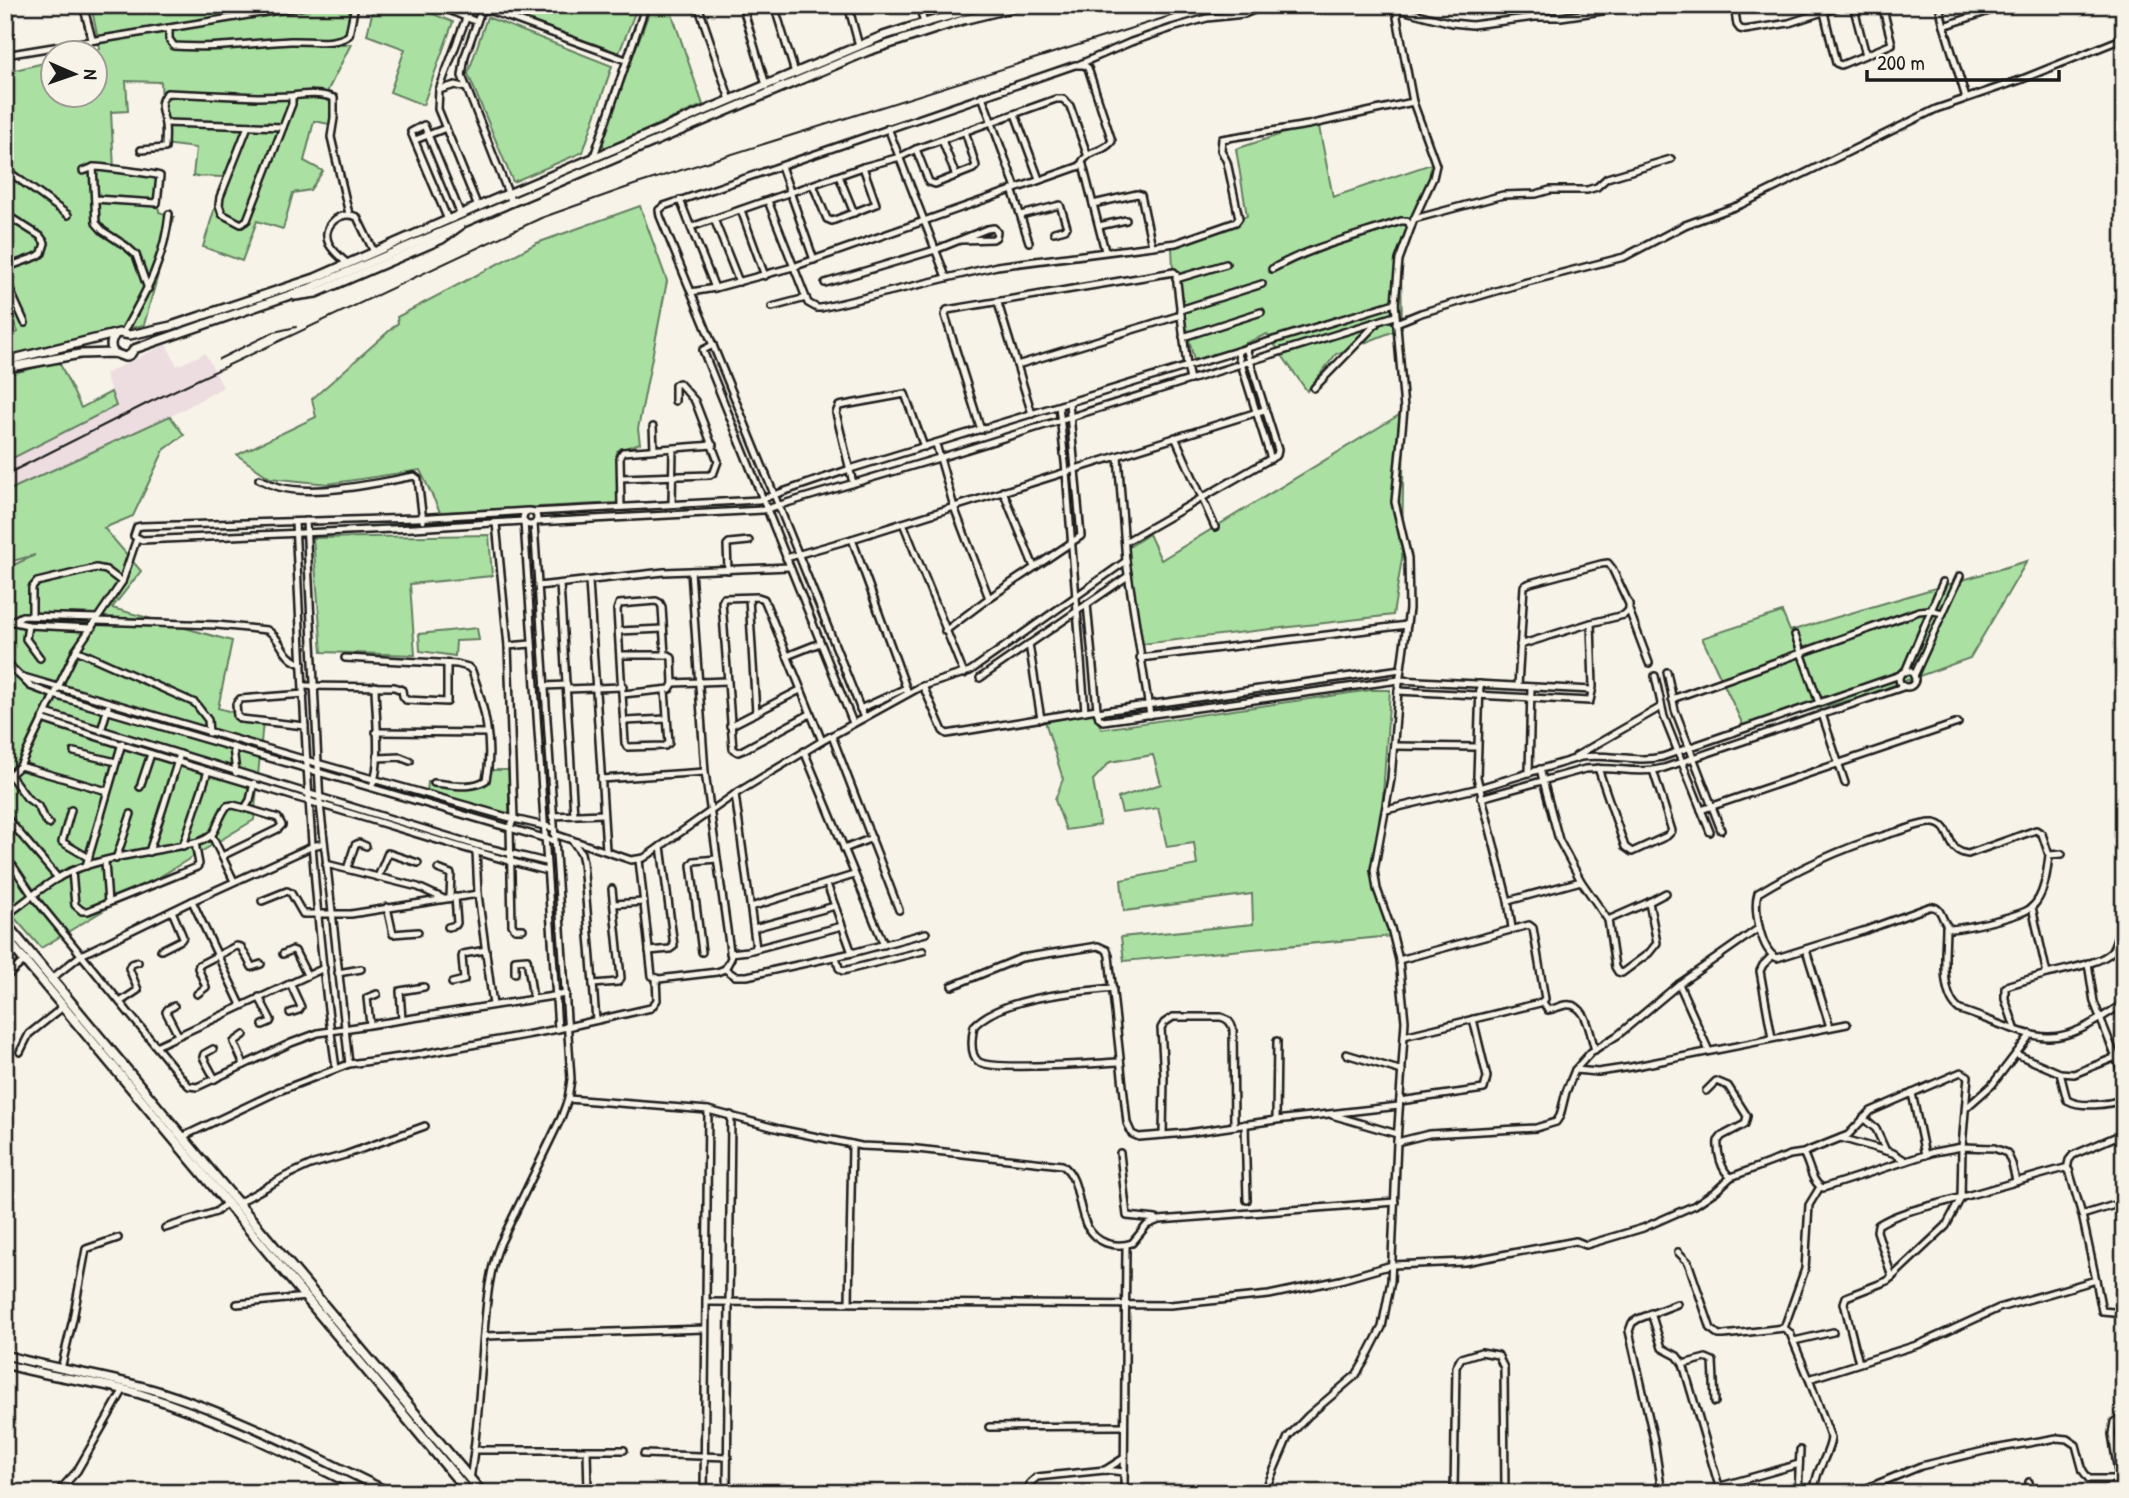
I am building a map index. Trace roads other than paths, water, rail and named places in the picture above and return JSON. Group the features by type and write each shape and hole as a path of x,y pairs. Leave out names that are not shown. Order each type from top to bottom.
{"main road":[{"path":"5,923 48,981 469,1493"},
{"path":"5,937 48,981 64,1007 238,1203 482,1493"}],"street":[{"path":"83,5 92,38"},
{"path":"99,38 310,5"},
{"path":"169,28 169,39 175,46 214,48 336,40 349,35 355,5"},
{"path":"437,5 477,22"},
{"path":"471,5 439,90 438,109 478,207"},
{"path":"593,159 646,5"},
{"path":"698,5 730,100"},
{"path":"742,5 766,85"},
{"path":"775,5 795,73"},
{"path":"848,5 859,46"},
{"path":"919,5 924,23"},
{"path":"134,349 285,297 316,293 442,239 478,207 508,194 859,46 987,5"},
{"path":"5,361 171,326 264,296 348,264 448,220 462,219 512,203 868,51 963,20 1024,5"},
{"path":"864,718 775,494 658,213 661,208 680,200 1080,64 1131,41 1172,27 1244,14 1266,5"},
{"path":"1382,5 1472,26 1643,5"},
{"path":"1734,5 1737,24 1740,29 1745,30 1789,23 1844,5"},
{"path":"1853,5 1866,55"},
{"path":"1825,12 1837,65 1892,44 1882,5"},
{"path":"1939,5 1966,98"},
{"path":"1944,26 2007,5"},
{"path":"512,203 466,88 462,68 483,6 626,60"},
{"path":"1264,1493 1288,1437 1356,1374 1364,1362 1382,1326 1392,1265 1405,1021 1399,960 1377,890 1374,870 1391,779 1409,583 1408,558 1395,502 1404,410 1395,303 1398,265 1436,165 1413,102 1397,17 1398,9"},
{"path":"1395,303 753,501 423,518 142,526 135,531 134,536 230,536 524,521 530,525 767,509 1378,321 1421,313 1527,282 1607,263 1685,225 1740,205 1936,109 2020,80 2124,38"},
{"path":"5,55 38,49"},
{"path":"1080,64 1088,68 1112,136 1110,145 1087,154 1081,163 1105,251"},
{"path":"439,90 455,85 466,88"},
{"path":"141,150 165,148 165,123 161,105 167,93 258,97 314,94 334,98 331,137 349,214"},
{"path":"248,126 226,178 219,205 222,214 241,224 247,220 292,104 292,96"},
{"path":"982,96 1014,188 1028,242"},
{"path":"691,227 863,167 900,157 1056,99 1066,101 1070,106 1087,154"},
{"path":"768,201 806,298 812,306 821,308 1014,263 1176,243 1238,220 1227,162 1221,150 1222,139 1308,125 1413,102"},
{"path":"1014,114 1039,180"},
{"path":"165,123 283,127"},
{"path":"448,220 411,132 424,125 462,219"},
{"path":"415,140 446,128"},
{"path":"888,128 946,277"},
{"path":"916,149 930,183 956,176 973,169 977,164 965,131"},
{"path":"942,140 956,176"},
{"path":"1414,219 1503,195 1536,194 1550,190 1587,190 1597,187 1607,178 1671,159"},
{"path":"691,292 793,267 925,223 1014,188 1083,165"},
{"path":"781,166 814,260"},
{"path":"93,167 97,226 136,255 148,289"},
{"path":"83,171 93,167 155,173 160,176 157,203 95,199"},
{"path":"813,185 828,220 854,213 876,204 863,167"},
{"path":"5,169 68,215"},
{"path":"839,176 854,213"},
{"path":"1093,204 1141,194 1152,246"},
{"path":"680,200 715,288"},
{"path":"1021,215 1060,205 1067,227 1054,232"},
{"path":"741,210 765,276"},
{"path":"5,214 40,236 44,243 42,253 38,256 5,268"},
{"path":"114,354 111,341 123,334 148,289 164,244 169,214"},
{"path":"348,264 329,244 327,233 334,220 342,215 355,215 374,253"},
{"path":"714,219 739,282"},
{"path":"1099,226 1126,220"},
{"path":"1272,269 1296,256 1401,221 1407,221 1411,227"},
{"path":"825,283 935,250 989,229 994,228 996,232 993,239 961,240"},
{"path":"1176,279 1226,264"},
{"path":"981,430 945,313 947,310 1173,272 1190,380"},
{"path":"5,279 24,323"},
{"path":"1017,365 1181,313 1262,284"},
{"path":"772,307 806,298"},
{"path":"998,303 1032,414"},
{"path":"1183,337 1261,312"},
{"path":"1314,388 1378,321"},
{"path":"5,368 68,356 114,354 125,357 134,349 134,340 123,334"},
{"path":"713,345 703,350 704,353 853,723"},
{"path":"1125,542 1277,454 1246,348"},
{"path":"1237,351 1271,459"},
{"path":"621,478 710,475 714,472 718,461 713,445 695,401 679,383 675,385 675,401"},
{"path":"853,484 836,412 841,405 905,394 923,447"},
{"path":"945,631 1081,536 1069,403"},
{"path":"1059,406 1085,711"},
{"path":"786,558 1264,410"},
{"path":"653,427 654,449"},
{"path":"1175,437 1215,527"},
{"path":"936,444 954,507 989,598"},
{"path":"621,506 622,452 713,445"},
{"path":"673,449 672,475 678,515"},
{"path":"1118,456 1126,561 1150,715"},
{"path":"259,479 281,487 326,489 414,476 418,479 423,528"},
{"path":"1003,491 1034,567"},
{"path":"598,507 599,519"},
{"path":"530,512 523,516 558,1029"},
{"path":"470,1480 475,1450 489,1282 496,1253 561,1118 571,1079 541,639 536,515 530,512"},
{"path":"306,521 320,804 349,1064"},
{"path":"295,522 306,760 318,913 336,1068"},
{"path":"496,523 508,646 514,819 510,827 512,925 515,929 523,929"},
{"path":"903,523 964,674"},
{"path":"230,524 230,536"},
{"path":"49,824 38,806 8,777 20,766 76,650 122,582 138,538"},
{"path":"852,539 907,691"},
{"path":"728,570 727,545 749,541"},
{"path":"860,709 923,685 964,674 1126,561"},
{"path":"1518,686 1524,586 1608,564 1629,604 1649,663"},
{"path":"538,586 691,570 789,567"},
{"path":"32,616 32,588 37,582 96,568 106,570 122,582"},
{"path":"639,860 651,974 656,978 725,969 730,962 730,953 705,772 691,570"},
{"path":"980,678 1128,576"},
{"path":"1481,798 1590,768 1653,770 1909,687 1914,684 1914,676 1960,576"},
{"path":"589,581 606,850"},
{"path":"1903,687 1899,680 1943,583"},
{"path":"560,584 574,815"},
{"path":"1938,596 1949,601"},
{"path":"810,714 741,751 735,751 732,747 722,602 726,598 764,599 822,741"},
{"path":"749,598 756,713"},
{"path":"665,655 660,603 619,604 617,608 626,745 630,748 668,745 665,690"},
{"path":"1087,604 1097,710 1099,718 1103,720 1399,680 1592,690"},
{"path":"1520,645 1624,615 1629,610"},
{"path":"1672,699 1919,611 1943,613"},
{"path":"8,623 19,617 32,616 267,630 290,659 302,664"},
{"path":"8,623 92,628"},
{"path":"1398,691 1591,700 1591,623"},
{"path":"28,625 26,639 40,658"},
{"path":"1140,657 1407,625"},
{"path":"619,631 663,629"},
{"path":"1795,635 1819,703"},
{"path":"531,645 536,637 541,639"},
{"path":"787,656 820,643"},
{"path":"1029,644 1041,719"},
{"path":"508,646 531,645"},
{"path":"531,645 536,652 542,650"},
{"path":"76,650 189,699 200,708 208,720 207,739"},
{"path":"302,655 312,654"},
{"path":"621,655 672,657 671,688 623,694"},
{"path":"345,658 461,664 472,671 486,719 486,780 467,786 434,783"},
{"path":"5,661 30,686 54,695 209,732 514,819 544,825 554,834 631,860 644,858 735,793 907,691"},
{"path":"304,686 398,688 402,690 406,700 447,702 447,664"},
{"path":"923,685 943,731 947,734 1085,711 1148,705 1401,669"},
{"path":"1667,672 1672,699 1721,830"},
{"path":"1386,810 1479,788 1590,756 1651,759 1902,674 1910,672 1914,676"},
{"path":"1655,676 1661,707 1710,832"},
{"path":"20,677 233,747 545,838 554,834"},
{"path":"673,683 727,681"},
{"path":"1480,684 1477,747 1479,788 1508,901 1512,928"},
{"path":"544,686 623,687"},
{"path":"371,787 376,779 378,758 375,687"},
{"path":"1529,773 1531,687"},
{"path":"730,726 800,690"},
{"path":"1245,691 1247,701"},
{"path":"1581,701 1582,691"},
{"path":"304,694 240,699 236,704 236,713 241,719 305,726"},
{"path":"99,738 108,707"},
{"path":"1567,761 1661,707"},
{"path":"46,713 476,845 546,862"},
{"path":"1822,714 1845,783"},
{"path":"42,719 177,763 547,871"},
{"path":"625,721 667,719"},
{"path":"1701,810 1958,723"},
{"path":"376,732 487,733"},
{"path":"832,736 899,911"},
{"path":"86,866 124,737"},
{"path":"1394,746 1477,747"},
{"path":"233,747 236,771 234,779"},
{"path":"804,751 884,945"},
{"path":"74,752 116,762"},
{"path":"140,787 151,754"},
{"path":"149,852 180,754"},
{"path":"1590,756 1590,768"},
{"path":"378,758 400,757 410,761"},
{"path":"1604,757 1601,768 1625,848 1632,852 1668,836 1672,831 1653,770"},
{"path":"20,766 107,791"},
{"path":"1540,769 1559,840 1581,880 1608,920 1618,972 1622,973 1648,953 1658,941 1650,902"},
{"path":"183,846 208,771"},
{"path":"601,779 705,772"},
{"path":"245,808 256,777"},
{"path":"735,793 756,948"},
{"path":"5,916 72,871 116,859 195,844 212,836 225,808 230,805 278,818 282,825 278,829 222,856"},
{"path":"468,815 469,805"},
{"path":"71,810 62,842 89,858"},
{"path":"116,859 131,814"},
{"path":"552,816 603,814"},
{"path":"5,817 58,878"},
{"path":"2047,974 2032,907 2045,878 2049,855 2042,834 2036,830 1968,854 1955,849 1941,825 1930,823 1842,850 1798,870 1758,893 1756,898 1759,928 1772,956 1777,958 1933,906 1939,909 1946,927 1946,972 1952,1003 1960,1010 2031,1034 2049,1038 2067,1034 2124,1003"},
{"path":"5,830 12,824"},
{"path":"212,836 234,881"},
{"path":"844,849 872,838"},
{"path":"572,840 581,853 583,862 596,1020"},
{"path":"48,981 81,955 234,881 324,843"},
{"path":"72,871 74,902 79,909 88,911 197,867 199,862 195,844"},
{"path":"347,869 355,845 366,846"},
{"path":"476,845 478,894 493,1005"},
{"path":"649,951 670,949 674,946 661,846"},
{"path":"378,877 388,853 418,863"},
{"path":"2049,855 2062,854"},
{"path":"702,952 691,865 695,861 717,859"},
{"path":"105,862 108,903"},
{"path":"326,864 424,889 442,898"},
{"path":"5,865 13,866 33,896 189,1086 197,1087 301,1039 330,1030 565,994"},
{"path":"438,869 452,876 452,897 457,923 448,927"},
{"path":"751,907 854,875"},
{"path":"1508,901 1581,880"},
{"path":"827,884 852,953"},
{"path":"593,984 618,982 621,978 612,889"},
{"path":"262,901 287,891 291,893 301,913 351,914 478,894"},
{"path":"1608,920 1666,893"},
{"path":"192,901 241,1005"},
{"path":"614,904 643,902"},
{"path":"754,928 835,906"},
{"path":"387,907 393,934 418,932"},
{"path":"1946,927 1957,929 2009,916 2032,907"},
{"path":"161,950 183,937 172,911"},
{"path":"1399,960 1512,928 1526,925 1533,928 1543,1002 1548,1010 1568,1005 1578,1008 1585,1017 1595,1050"},
{"path":"2015,1028 2005,999 2005,988 2101,959 2110,953 2118,932 2124,925"},
{"path":"730,953 842,926"},
{"path":"1397,1142 1429,1134 1524,1129 1556,1122 1576,1070 1595,1050 1618,1035 1679,984 1759,928"},
{"path":"725,969 735,976 743,977 836,957 926,933"},
{"path":"197,994 206,987 199,965 217,955 239,945 252,967 261,964"},
{"path":"952,986 1021,958 1098,947 1107,950 1129,1128 1132,1134 1139,1136 1187,1133 1329,1114 1484,1088 1487,1077 1473,1019"},
{"path":"452,983 464,981 463,954 486,950"},
{"path":"1806,950 1830,1027"},
{"path":"283,954 296,951 307,975"},
{"path":"836,957 839,968 845,971 923,951"},
{"path":"1772,956 1760,971 1772,1038"},
{"path":"515,973 515,960 526,958 533,999"},
{"path":"5,978 25,960"},
{"path":"120,1002 138,990 129,968 131,964 138,962"},
{"path":"2088,962 2092,992 2120,1068"},
{"path":"156,1046 324,968"},
{"path":"338,973 362,969"},
{"path":"179,1139 264,1097 349,1064 414,1056 558,1029 653,1007 657,1000 656,978"},
{"path":"290,983 301,1007 290,1013"},
{"path":"1679,984 1709,1051"},
{"path":"402,1019 400,992 424,987"},
{"path":"1112,988 1047,996 993,1012 974,1026 973,1055 981,1063 996,1066 1120,1062"},
{"path":"370,1024 367,998 377,994"},
{"path":"259,997 271,1020 263,1025"},
{"path":"1404,1036 1543,1002"},
{"path":"174,1006 166,1012 178,1035"},
{"path":"20,1052 29,1034 64,1007"},
{"path":"1163,1135 1161,1028 1173,1017 1221,1017 1227,1018 1231,1023 1234,1126"},
{"path":"1576,1070 1598,1072 1847,1024"},
{"path":"1966,1108 1992,1085 2031,1034"},
{"path":"244,1035 234,1042 244,1065"},
{"path":"1276,1120 1277,1041"},
{"path":"213,1049 203,1057 215,1079"},
{"path":"1346,1054 1402,1071"},
{"path":"2017,1054 2060,1073 2074,1074 2116,1057"},
{"path":"706,1302 1191,1304 1317,1286 1392,1265 1465,1262 1576,1241 1586,1245 1643,1228 1675,1214 1705,1198 1731,1177 1848,1135 1871,1111 1961,1072 1968,1076 1969,1080 1962,1147 1961,1198 1946,1226 1892,1277 1844,1299 1859,1363"},
{"path":"2060,1073 2067,1100 2074,1104 2114,1103 2124,1099"},
{"path":"1706,1091 1716,1081 1726,1084 1746,1116 1745,1124 1718,1141 1719,1156 1726,1174 1731,1177"},
{"path":"1912,1093 1924,1155"},
{"path":"568,1099 708,1110 779,1129 852,1144 1062,1165 1071,1174 1089,1231 1094,1237 1107,1244 1126,1245 1132,1243 1147,1226 1159,1220"},
{"path":"704,1493 708,1110"},
{"path":"1329,1114 1397,1134"},
{"path":"727,1493 731,1115"},
{"path":"1863,1118 1876,1129 1886,1152"},
{"path":"1245,1124 1247,1200"},
{"path":"238,1203 310,1165 425,1126"},
{"path":"2067,1168 2073,1155 2124,1133"},
{"path":"1841,1138 1906,1161"},
{"path":"849,1302 852,1144"},
{"path":"1820,1187 1834,1185 1924,1155 1962,1147 1994,1148 2007,1153 2016,1181"},
{"path":"1120,1153 1127,1216 1159,1220 1395,1202"},
{"path":"1803,1153 1820,1187"},
{"path":"1892,1277 1877,1231 1878,1225 1898,1216 2067,1168"},
{"path":"2067,1168 2073,1175 2102,1311 2124,1313"},
{"path":"1784,1328 1805,1269 1809,1205 1820,1187"},
{"path":"165,1228 216,1212 228,1202"},
{"path":"2082,1215 2124,1202"},
{"path":"61,1369 86,1249 118,1238"},
{"path":"1124,1493 1126,1245"},
{"path":"1678,1252 1688,1262 1711,1329 1715,1333 1724,1335 1784,1328 1790,1333 1831,1438 1816,1474 1814,1493"},
{"path":"1809,1379 1920,1344 1987,1313 2096,1280"},
{"path":"237,1304 306,1297"},
{"path":"1662,1493 1654,1440 1629,1335 1632,1323 1677,1304"},
{"path":"1651,1313 1662,1348 1677,1356 1683,1364 1721,1489 1799,1464"},
{"path":"484,1336 705,1329"},
{"path":"1794,1341 1833,1332"},
{"path":"1454,1493 1456,1367 1461,1358 1481,1353 1498,1355 1504,1368 1505,1493"},
{"path":"5,1355 125,1381 200,1405 391,1493"},
{"path":"1683,1364 1706,1358 1713,1361 1715,1402"},
{"path":"5,1364 40,1374 124,1389 178,1406 221,1423 365,1492 370,1483"},
{"path":"57,1493 77,1471 124,1389"},
{"path":"1855,1493 1921,1466 1988,1450 2057,1438 2067,1439 2076,1446 2083,1472 2089,1479 2121,1479 2112,1427 2118,1418 2124,1416"},
{"path":"989,1427 1124,1426"},
{"path":"475,1450 624,1450"},
{"path":"587,1450 589,1493"},
{"path":"1797,1493 1800,1450"},
{"path":"644,1454 727,1457"},
{"path":"1105,1470 1124,1458"},
{"path":"1030,1493 1030,1483 1037,1477 1105,1470 1124,1472"},
{"path":"2029,1482 2029,1493"}],"railway":[{"path":"5,475 150,402 541,218 634,185 1205,5"},
{"path":"219,359 274,332 296,327"}]}
